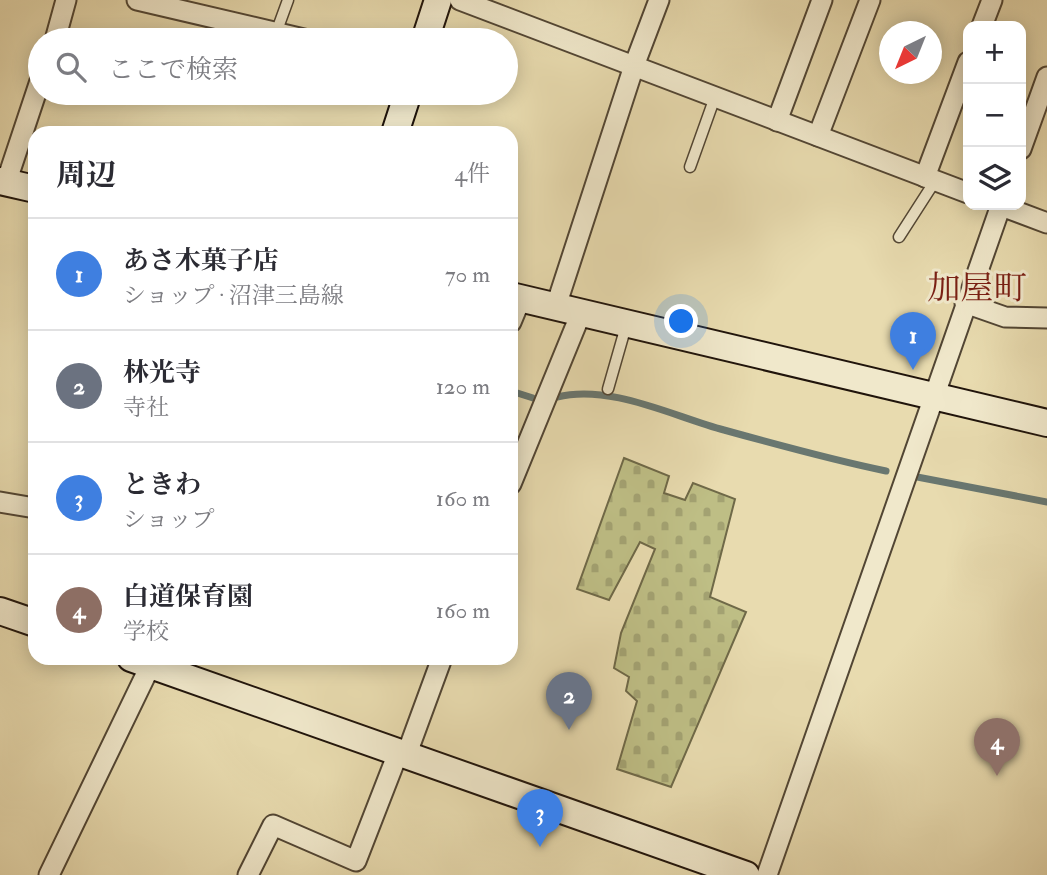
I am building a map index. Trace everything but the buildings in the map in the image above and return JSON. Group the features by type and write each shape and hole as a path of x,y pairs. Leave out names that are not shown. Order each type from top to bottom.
{"street":[{"path":"58,28 66,0"},
{"path":"137,0 255,28"},
{"path":"429,28 438,0"},
{"path":"460,0 963,191"},
{"path":"518,463 569,310 634,66 659,0"},
{"path":"778,121 822,0"},
{"path":"818,136 870,0"},
{"path":"984,21 992,0"},
{"path":"930,179 963,77"},
{"path":"1022,147 1047,77"},
{"path":"28,187 3,182 31,105"},
{"path":"398,126 404,105"},
{"path":"767,875 998,210"},
{"path":"1013,210 1047,223"},
{"path":"518,297 1047,423"},
{"path":"965,303 1005,317 1047,318"},
{"path":"0,502 28,507"},
{"path":"0,611 28,621"},
{"path":"49,875 143,665"},
{"path":"159,665 746,875"},
{"path":"248,875 273,825 353,868 439,665"}],"lane":[{"path":"278,28 288,0"},
{"path":"690,167 715,97"},
{"path":"898,237 930,179"},
{"path":"608,389 626,323"}],"green space":[{"path":"624,458 669,476 664,493 685,500 693,483 735,499 710,597 746,612 671,787 617,769 637,701 626,691 629,677 614,668 621,633 655,549 640,542 609,600 577,589"}],"waterway":[{"path":"518,393 533,398"},
{"path":"557,397 578,394 620,398 764,441 886,471"},
{"path":"912,476 1047,502"}],"place":[{"name":"あさ木菓子店","path":"913,370"},
{"name":"林光寺","path":"569,730"},
{"name":"白道保育園","path":"997,776"},
{"name":"ときわ","path":"540,847"}],"district":[{"name":"加屋町","path":"977,287"}]}
